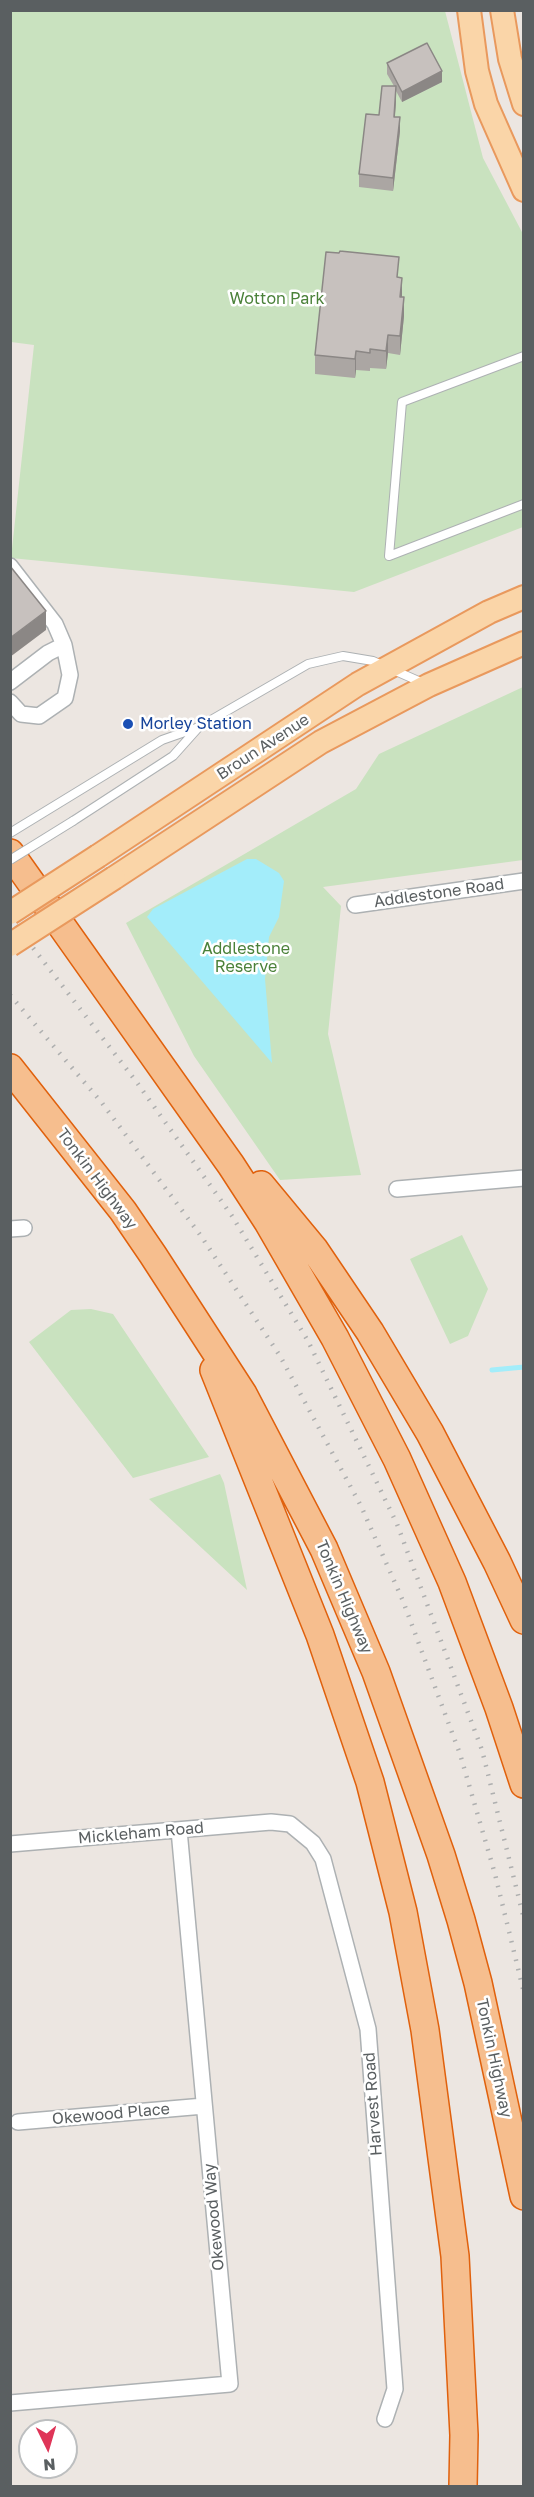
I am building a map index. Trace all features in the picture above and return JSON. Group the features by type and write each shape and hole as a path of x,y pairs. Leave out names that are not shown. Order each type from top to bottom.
{"highway":[{"path":"10,853 225,1155 319,1309 367,1398 452,1582 524,1784"},
{"path":"154,1054 314,1249 370,1332 430,1433 497,1562 524,1620"},
{"name":"Tonkin Highway","path":"10,1068 123,1211 243,1394 324,1548 376,1672 441,1855 478,1983 524,2196"},
{"path":"192,1317 320,1635 370,1782 403,1912 425,2030 455,2256 465,2435 463,2487"}],"main road":[{"path":"469,10 472,40 486,104 524,190"},
{"path":"472,40 480,10"},
{"path":"502,10 510,59 524,104"},
{"name":"Broun Avenue","path":"10,913 358,684 489,612 524,597"},
{"name":"Broun Avenue","path":"10,945 321,741 429,685 524,643"}],"street":[{"path":"10,566 55,624 64,645 70,675 65,698 39,716 21,714 10,702"},
{"path":"10,682 48,653 64,645"},
{"name":"Addlestone Road","path":"355,905 524,882"},
{"path":"397,1189 524,1178"},
{"name":"Mickleham Road","path":"10,1844 271,1822"},
{"name":"Harvest Road","path":"271,1822 290,1824 313,1843 323,1859 368,2029 395,2389 385,2419"},
{"name":"Okewood Way","path":"10,2403 230,2384 179,1830"},
{"name":"Okewood Place","path":"18,2122 204,2106"}],"lane":[{"path":"524,356 402,402 389,556 524,504"},
{"path":"10,833 162,740 199,727 308,664 343,656 373,661 429,685"},
{"path":"10,860 173,756 199,727"}],"green space":[{"name":"Wotton Park","path":"11,11 445,11 483,158 523,234 523,527 354,592 11,558 34,345 11,342"},
{"name":"Addlestone Reserve","path":"523,687 523,860 323,887 341,906 328,1034 361,1175 280,1180 194,1056 126,923 356,789 379,754"},
{"path":"462,1235 488,1289 468,1336 450,1344 410,1259"},
{"path":"91,1309 113,1314 209,1457 133,1478 29,1342 71,1310"},
{"path":"220,1474 224,1483 247,1590 149,1499"}],"water":[{"path":"247,859 256,859 279,873 284,881 279,917 269,937 265,979 272,1063 147,917 153,909"}],"building":[{"path":"427,43 442,71 402,92 387,63"},
{"path":"382,86 396,86 394,117 400,117 393,178 359,174 366,114 379,115"},
{"path":"340,251 399,257 397,277 402,278 400,297 404,297 400,336 388,335 386,351 370,349 370,353 356,351 355,359 315,355 326,252 339,253"},
{"path":"10,566 46,611 10,638"}],"waterway":[{"path":"492,1370 524,1367"}],"railway":[{"path":"10,918 138,1084 232,1216 308,1341 397,1524 482,1750 524,1919"},
{"path":"10,995 102,1103 201,1236 280,1356 361,1506 403,1601 460,1754 495,1874 524,1993"}],"place":[{"name":"Morley Station","path":"128,724"}]}
